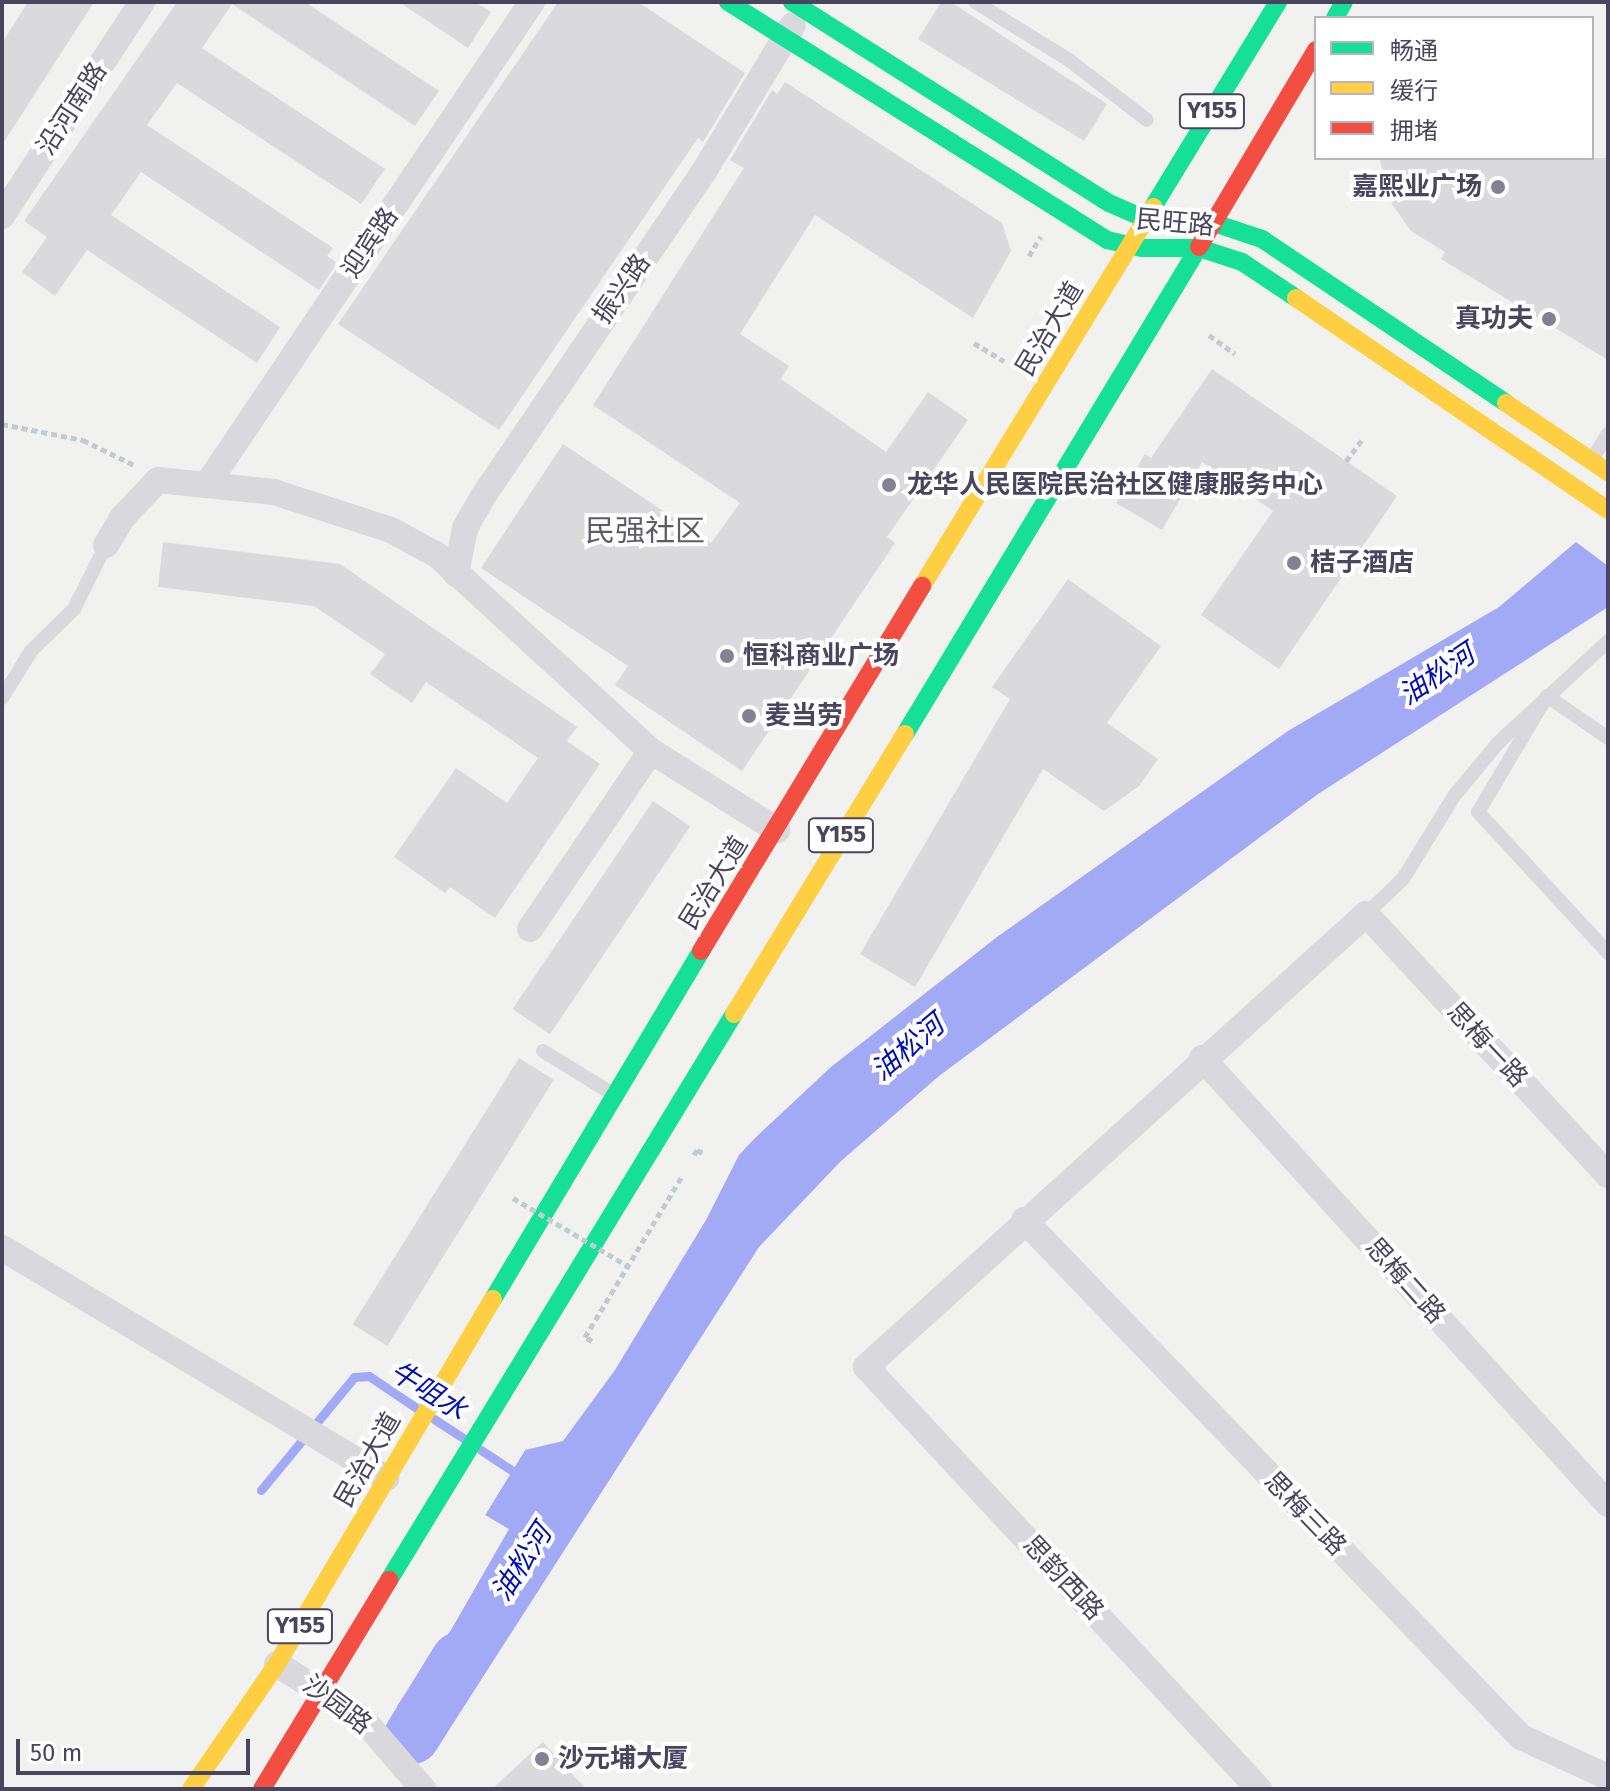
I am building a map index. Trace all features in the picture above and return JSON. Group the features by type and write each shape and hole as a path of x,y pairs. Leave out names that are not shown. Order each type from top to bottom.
{"main road":[{"name":"民旺路","path":"728,2 1079,223 1130,246 1199,248 1220,252 1266,277 1601,504"},
{"name":"民治大道","path":"191,1789 277,1664 613,1095 1278,2"},
{"name":"民旺路","path":"798,4 1078,184 1146,219 1214,223 1242,229 1290,256 1608,472"},
{"name":"Y155","path":"262,1789 1199,248 1314,53"}],"street":[{"name":"沿河南路","path":"2,216 142,2"},
{"name":"迎宾路","path":"208,483 532,2"},
{"name":"振兴路","path":"449,579 465,528 498,472 706,168 787,39 798,4"},
{"path":"106,545 122,518 158,480 274,492 335,508 425,549 449,579 531,636 651,751 777,830"},
{"path":"530,929 651,751"},
{"path":"1024,1220 1366,914"},
{"name":"思梅一路","path":"1366,914 1608,1175"},
{"name":"思梅二路","path":"1202,1058 1608,1504"},
{"name":"思韵西路","path":"1024,1220 866,1367 1259,1789"},
{"name":"思梅三路","path":"1024,1220 1521,1737 1608,1777"},
{"path":"2,1248 330,1444 394,1467"},
{"name":"沙园路","path":"277,1664 362,1718 423,1789"}],"lane":[{"path":"975,2 1069,60 1147,120"},
{"path":"1576,486 1608,434"},
{"path":"2,698 31,651 74,609 106,545"},
{"path":"1366,914 1403,879 1454,796 1547,696 1608,641"},
{"path":"1547,696 1608,738"},
{"path":"1547,696 1478,812 1608,953"},
{"path":"543,1051 613,1095"}],"path":[{"path":"1029,256 1042,235"},
{"path":"1209,335 1235,354"},
{"path":"974,343 1004,361"},
{"path":"2,424 83,440 158,480"},
{"path":"1346,461 1362,440"},
{"path":"592,1341 585,1337 697,1150 705,1154"},
{"path":"513,1198 628,1266"}],"water":[{"path":"1576,542 1608,566 1608,607 1318,794 939,1076 841,1161 759,1247 438,1747 397,1706 451,1630 509,1529 485,1515 525,1450 563,1441 615,1370 706,1220 739,1155 755,1138 831,1067 997,937 1288,731 1499,607"}],"pier":[{"path":"521,1448 525,1450 485,1515 482,1513"}],"building":[{"path":"28,2 94,2 2,145 2,43"},
{"path":"177,2 305,2 439,91 415,126 232,4 202,48 385,169 361,204 177,83 147,125 333,248 327,256 337,263 319,290 141,172 111,215 280,327 257,363 87,250 55,296 22,272 47,237 24,221"},
{"path":"399,2 475,2 491,12 468,48"},
{"path":"558,2 638,2 745,73 703,142 698,138 499,430 338,324"},
{"path":"941,2 951,2 1107,104 1084,141 918,39"},
{"path":"785,82 1002,223 1011,251 973,318 815,215 740,334 789,366 781,379 886,452 928,392 968,420 887,537 895,543 742,771 615,685 628,666 481,568 563,444 711,543 740,503 593,405 744,168 730,160 772,90 777,94"},
{"name":"嘉熙业广场","path":"1608,158 1608,360 1441,259 1445,252 1411,231 1392,204 1380,160"},
{"name":"桔子酒店","path":"1212,369 1397,496 1279,669 1201,615 1273,511 1202,462 1162,530 1116,503 1145,454 1151,458"},
{"path":"163,542 340,564 577,727 567,741 600,764 495,918 450,887 445,893 394,857 456,768 507,803 538,758 426,682 412,703 370,674 385,654 314,606 158,587"},
{"path":"1068,579 1161,646 1107,723 1158,759 1139,786 1104,811 1043,769 915,987 860,954 1010,699 992,687"},
{"path":"653,801 690,826 550,1034 513,1009"},
{"path":"519,1058 554,1080 387,1346 353,1324"},
{"name":"沙元埔大厦","path":"543,1742 586,1789 492,1789"}],"waterway":[{"name":"牛咀水","path":"261,1490 354,1377 369,1376 418,1409"},
{"name":"牛咀水","path":"434,1419 465,1439"},
{"name":"牛咀水","path":"481,1450 522,1477"},
{"name":"油松河","path":"412,1736 459,1660"}],"traffic: fast":[{"path":"728,2 1107,240 1142,248 1199,248 1242,262 1296,298"},
{"path":"792,2 1109,203 1146,219 1214,223 1262,239 1506,403"},
{"path":"1153,207 1278,2"},
{"path":"1336,16 1344,2"},
{"path":"905,734 1199,247"},
{"path":"493,1299 701,951"},
{"path":"389,1580 734,1014"}],"traffic: slow":[{"path":"922,586 1153,207"},
{"path":"1296,298 1608,510"},
{"path":"1506,403 1608,472"},
{"path":"734,1014 905,734"},
{"path":"191,1789 277,1664 493,1299"}],"traffic: jam":[{"path":"1199,247 1314,53"},
{"path":"701,951 922,586"},
{"path":"262,1789 389,1580"}],"place":[{"name":"嘉熙业广场","path":"1498,187"},
{"name":"真功夫","path":"1549,319"},
{"name":"龙华人民医院民治社区健康服务中心","path":"889,485"},
{"name":"桔子酒店","path":"1294,563"},
{"name":"恒科商业广场","path":"727,656"},
{"name":"麦当劳","path":"749,716"},
{"name":"沙元埔大厦","path":"542,1759"}],"district":[{"name":"民强社区","path":"645,531"}]}
